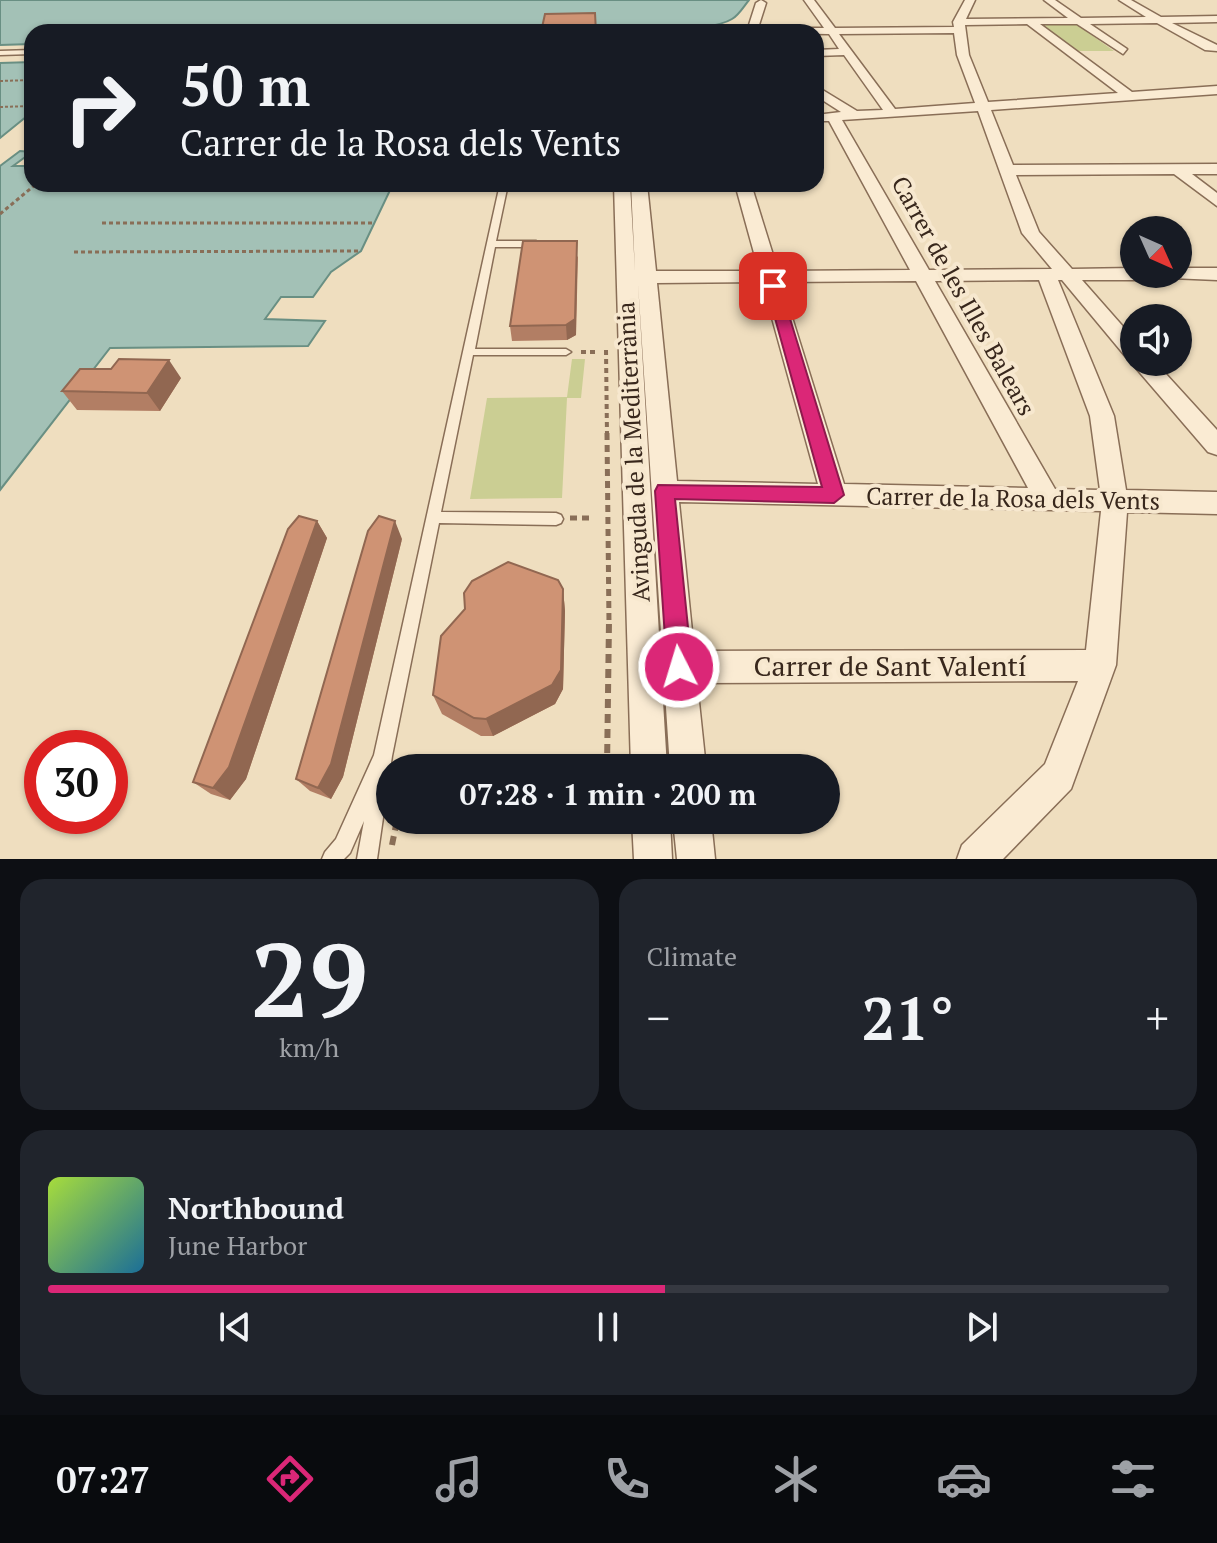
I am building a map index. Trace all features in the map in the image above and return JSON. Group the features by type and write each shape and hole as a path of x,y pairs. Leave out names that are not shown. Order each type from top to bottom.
{"street":[{"path":"809,0 891,112"},
{"path":"970,0 958,26 980,105 1031,233 1056,275 1102,416 1115,502 1100,665 1058,776 976,859"},
{"path":"1049,0 1123,51"},
{"path":"1124,0 1213,48"},
{"path":"754,24 761,3"},
{"path":"824,31 1031,22 1217,19"},
{"path":"1031,22 1128,95"},
{"path":"824,45 844,48"},
{"path":"824,52 844,48"},
{"path":"824,117 1217,90"},
{"path":"824,95 854,115"},
{"name":"Carrer de les Illes Balears","path":"824,117 922,276 1048,500"},
{"path":"1177,169 1217,201"},
{"path":"1006,170 1217,169"},
{"name":"Avinguda de la Mediterrània","path":"623,192 665,491 687,754"},
{"name":"Avinguda de la Mediterrània","path":"639,192 636,277 649,754"},
{"path":"745,192 834,495"},
{"path":"636,277 1120,274"},
{"path":"1192,274 1217,274"},
{"path":"1056,275 1120,338"},
{"path":"1155,376 1217,446"},
{"name":"Carrer de la Rosa dels Vents","path":"665,491 1217,503"},
{"name":"Carrer de Sant Valentí","path":"679,667 1100,665"},
{"path":"652,834 653,859"},
{"path":"693,834 696,859"}],"lane":[{"path":"0,53 24,52"},
{"path":"383,754 502,192"},
{"path":"492,244 548,244"},
{"path":"468,352 566,352"},
{"path":"434,517 556,519"},
{"path":"332,859 343,846 376,772"},
{"path":"367,859 376,833"}],"path":[{"path":"0,81 24,80"},
{"path":"0,107 24,106"},
{"path":"0,214 26,192"},
{"path":"102,223 374,223"},
{"path":"74,252 361,251"},
{"path":"606,339 607,754"},
{"path":"556,519 593,518"},
{"path":"389,859 394,834"}],"green space":[{"path":"1076,24 1114,51 1078,51 1043,25"},
{"path":"572,359 585,359 581,398 567,398 562,498 470,499 487,398 567,397"}],"water":[{"path":"0,0 749,0 732,19 718,24 24,24 24,44 0,45"},
{"path":"24,62 24,118 0,138 0,63"},
{"path":"24,151 24,158 13,166 24,166 24,192 389,192 361,251 331,272 313,297 281,297 265,319 325,321 308,346 110,348 0,490 0,166"}],"building":[{"path":"595,13 596,24 543,24 545,14"},
{"path":"523,241 577,241 575,319 566,325 510,326"},
{"path":"119,359 169,360 147,393 62,391 80,369 111,369"},
{"path":"299,516 317,521 229,767 213,788 193,782 288,529"},
{"path":"379,516 395,521 331,764 318,788 296,779 368,531"},
{"path":"508,562 558,580 563,589 561,670 552,685 486,719 474,718 433,695 441,636 465,609 464,593 472,581"}],"route":[{"path":"679,667 665,491 834,495 773,286"}]}
